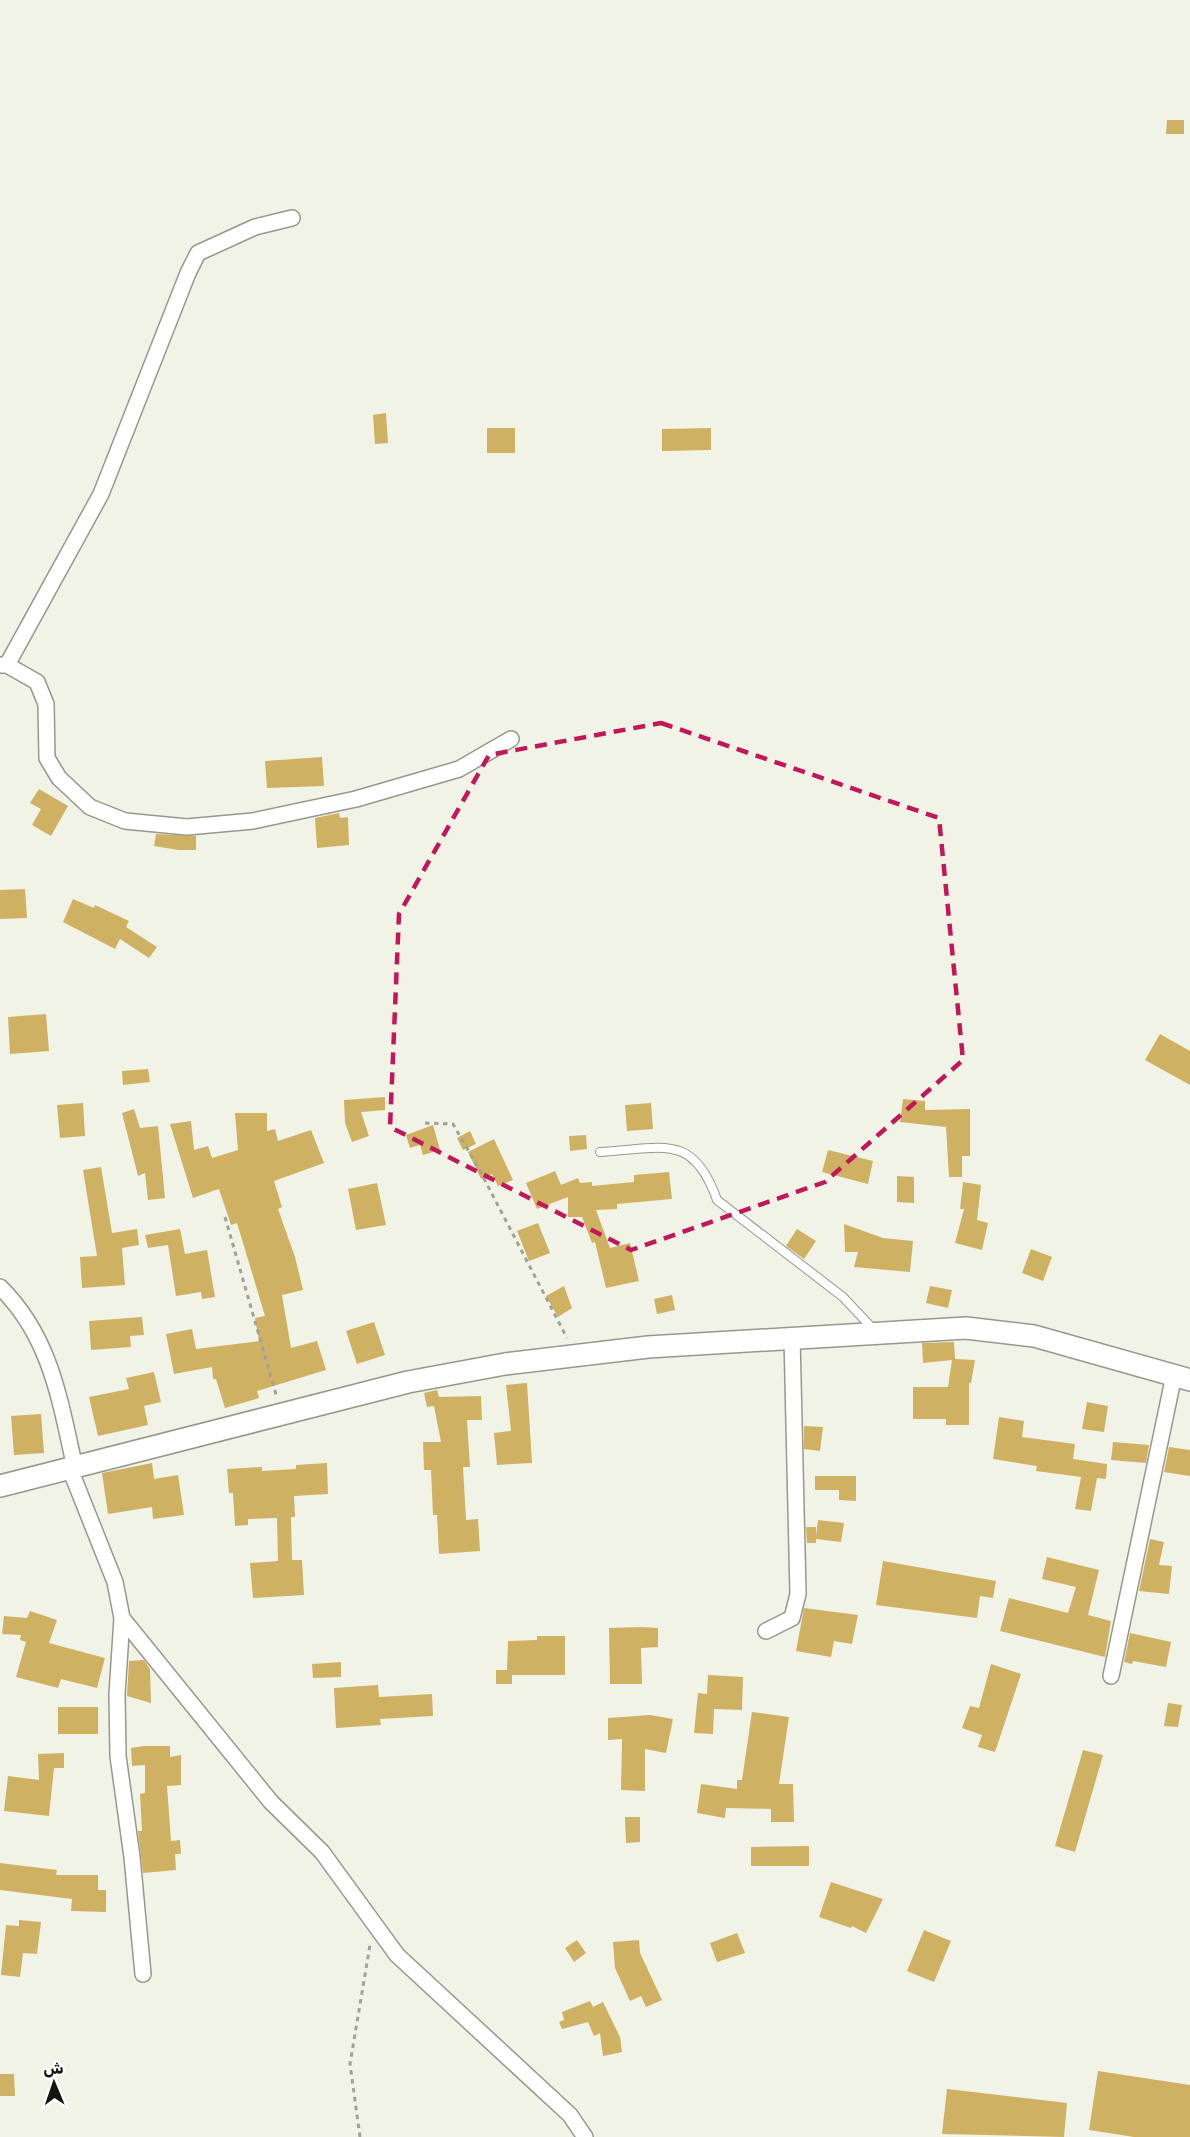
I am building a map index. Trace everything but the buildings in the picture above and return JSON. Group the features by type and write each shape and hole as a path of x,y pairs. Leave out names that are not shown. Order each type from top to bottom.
{"main road":[{"path":"0,1486 408,1382 505,1364 648,1347 966,1328 1034,1336 1182,1378"}],"street":[{"path":"292,218 255,227 198,253 100,494 4,665 37,682 46,704 47,758 59,778 90,807 125,821 187,827 253,821 356,799 459,769 511,740"},
{"path":"0,1287 36,1331 56,1383 72,1469 114,1582 122,1618 117,1694 118,1756 132,1857 143,1974"},
{"path":"766,1631 792,1618 798,1594 792,1337"},
{"path":"1111,1676 1182,1378"},
{"path":"122,1618 271,1802 322,1852 397,1955 570,2115 585,2137"}],"lane":[{"path":"600,1152 676,1148 695,1158 710,1181 717,1200 843,1297 876,1332"}],"path":[{"path":"425,1123 453,1124 576,1355"},
{"path":"225,1218 281,1414"},
{"path":"360,2137 350,2064 374,1923"}],"highlighted area":[{"path":"661,723 939,818 963,1060 825,1182 631,1250 390,1127 399,914 489,755"}]}
